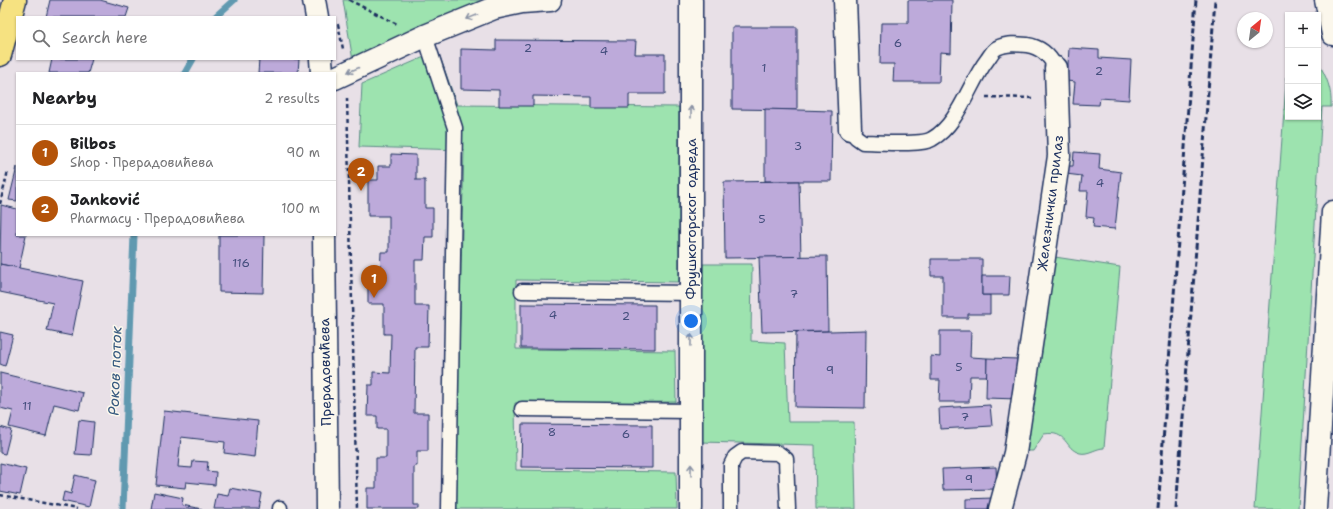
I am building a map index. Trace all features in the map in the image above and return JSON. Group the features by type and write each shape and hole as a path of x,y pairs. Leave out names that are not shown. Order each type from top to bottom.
{"main road":[{"path":"0,55 15,0"}],"street":[{"path":"314,0 317,16"},
{"path":"341,75 425,36 494,8 522,2 550,0"},
{"name":"Фрушкогорског одреда","path":"691,0 691,509"},
{"path":"845,0 850,129"},
{"path":"1326,0 1333,34"},
{"path":"321,60 322,72"},
{"name":"Железнички прилаз","path":"1000,509 1015,453 1058,163 1058,99 1056,68"},
{"path":"1315,509 1333,212"},
{"name":"Прерадовићева","path":"324,236 327,509"}],"lane":[{"path":"425,36 455,128 449,509"},
{"name":"Железнички прилаз","path":"850,129 856,137 863,142 931,141 956,114 981,68 996,48 1012,44 1030,46 1043,51 1050,56 1056,68"},
{"path":"522,291 692,292"},
{"path":"522,409 690,411"},
{"path":"731,509 731,465 735,457 742,452 778,453 786,459 788,509"}],"path":[{"path":"349,0 398,24"},
{"path":"338,22 357,509"},
{"path":"966,97 1058,99"},
{"path":"0,204 8,171"},
{"path":"0,495 77,509"}],"green space":[{"path":"343,0 488,0 353,61"},
{"path":"438,51 457,105 679,107 679,282 516,280 516,349 675,351 676,402 515,403 516,470 676,472 677,509 455,509 464,150 359,147 362,84"},
{"path":"1321,68 1331,95 1331,107 1322,107 1298,509 1255,509 1285,97 1285,120 1321,120"},
{"path":"1055,257 1120,267 1104,448 1086,453 1075,451 1062,437 1052,434 1044,434 1033,451 1027,451 1024,447"},
{"path":"703,264 752,264 751,341 785,343 788,422 854,422 856,509 816,509 815,445 700,442"}],"building":[{"path":"50,0 100,0 129,8 126,16 46,16"},
{"path":"908,0 952,0 951,53 940,52 939,82 893,82 894,64 880,64 881,23 908,23"},
{"path":"732,27 797,27 797,110 732,109"},
{"path":"496,40 636,41 635,54 665,54 665,94 629,94 629,108 591,108 591,97 533,96 533,106 499,106 499,90 461,89 461,49 496,50"},
{"path":"1069,48 1099,50 1099,58 1131,60 1129,100 1100,98 1099,105 1073,104 1075,82 1067,81"},
{"path":"52,60 92,60 88,72 49,72"},
{"path":"259,60 299,60 298,72 258,72"},
{"path":"765,109 832,111 831,181 765,181"},
{"path":"1074,152 1100,154 1099,169 1121,172 1115,229 1093,227 1094,218 1086,217 1088,191 1080,191 1082,176 1066,174 1067,166 1073,166"},
{"path":"391,154 416,155 416,180 425,180 425,208 433,208 433,237 425,237 424,260 415,260 415,306 429,306 428,347 415,347 414,413 428,413 428,451 417,451 417,466 414,466 414,505 419,505 419,509 367,509 367,488 376,488 376,458 386,458 386,429 377,429 377,416 367,416 368,385 373,385 373,372 390,373 391,334 384,334 384,304 368,304 368,273 380,273 381,252 389,252 389,216 368,216 368,180 378,180 378,166 391,166"},
{"path":"16,171 16,201 9,200"},
{"path":"799,181 801,257 725,258 724,182"},
{"path":"1,205 16,209 16,236 26,236 19,268 0,264"},
{"path":"219,236 264,236 263,293 219,292"},
{"path":"827,256 828,331 762,332 759,257"},
{"path":"931,259 982,259 982,295 990,295 990,314 968,314 968,318 943,318 943,276 931,276"},
{"path":"0,264 83,281 72,336 47,331 53,303 0,292"},
{"path":"982,276 1010,276 1009,295 982,295"},
{"path":"521,304 655,305 655,349 521,348"},
{"path":"866,330 865,408 795,407 796,332"},
{"path":"940,331 971,331 970,357 987,358 987,376 970,376 969,402 939,402 940,380 931,380 931,356 940,357"},
{"path":"0,332 13,335 5,366 0,364"},
{"path":"987,358 1018,359 1018,399 986,398"},
{"path":"0,373 83,393 79,410 54,404 46,436 9,427 13,411 0,408"},
{"path":"990,405 992,426 940,429 939,408"},
{"path":"164,411 258,421 255,457 224,453 225,442 181,437 178,467 192,468 193,461 208,462 207,471 216,472 215,485 186,482 185,488 156,485"},
{"path":"79,420 94,422 91,455 75,454"},
{"path":"522,424 652,425 652,468 521,467"},
{"path":"0,427 11,430 5,454 0,453"},
{"path":"0,463 26,469 20,495 0,491"},
{"path":"996,467 997,489 943,490 942,469"},
{"path":"75,475 95,480 89,507 62,501 64,492 71,494"},
{"path":"230,488 262,494 259,509 214,509 217,494 228,496"},
{"path":"154,492 183,498 182,505 202,509 151,509"},
{"path":"993,498 994,509 966,509 966,499"}],"waterway":[{"name":"Роков поток","path":"216,16 234,0"},
{"name":"Роков поток","path":"186,72 192,60"},
{"name":"Роков поток","path":"123,509 134,236"}],"railway":[{"path":"1158,509 1196,0"},
{"path":"1176,509 1215,0"}],"place":[{"name":"Janković","path":"361,191"},
{"name":"Bilbos","path":"374,298"}]}
